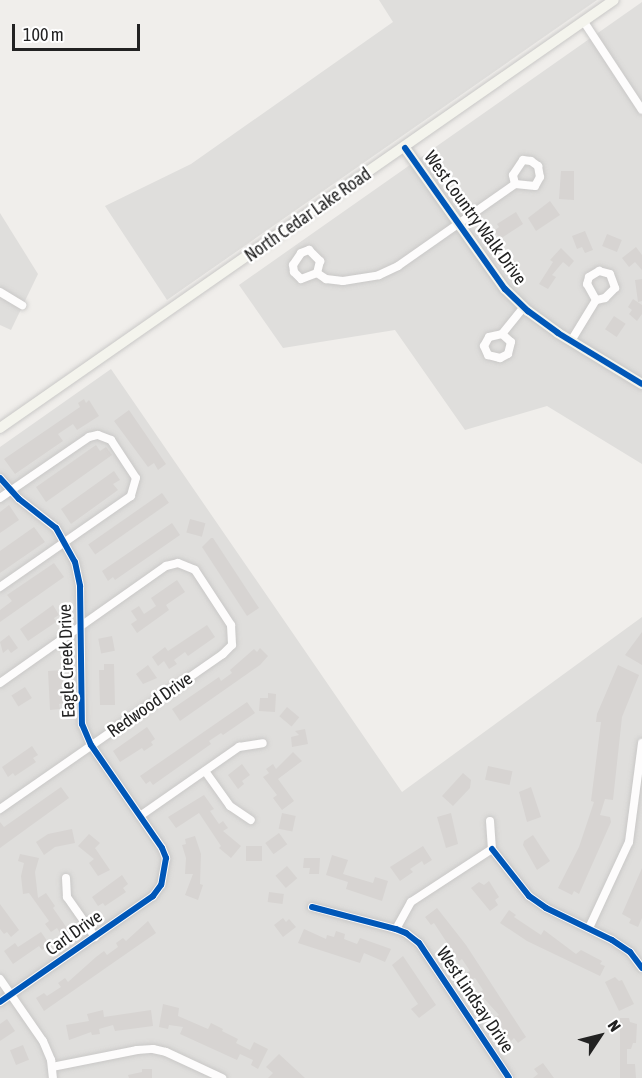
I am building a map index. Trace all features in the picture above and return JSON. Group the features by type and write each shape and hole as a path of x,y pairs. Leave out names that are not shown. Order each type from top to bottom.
{"main road":[{"name":"North Cedar Lake Road","path":"0,428 614,0"},
{"name":"West Country Walk Drive","path":"405,147 505,289 524,307 571,341 642,384"}],"street":[{"path":"584,22 642,110"},
{"path":"317,273 327,279 343,281 379,276 398,266 515,184"},
{"path":"0,292 22,304"},
{"path":"571,341 596,300"},
{"path":"502,334 524,307"},
{"path":"0,498 89,437 98,435 111,440 136,477 136,488 131,496 0,587"},
{"name":"Eagle Creek Drive","path":"0,478 11,491 56,528 75,562 80,586 82,724 91,745 166,858 161,885"},
{"name":"Redwood Drive","path":"0,809 223,654 232,645 234,636 231,625 195,570 188,565 178,563 166,566 80,628"},
{"path":"0,683 80,628"},
{"path":"140,816 239,747 262,743"},
{"path":"589,928 629,842 642,743"},
{"path":"205,771 230,806 251,820"},
{"path":"490,821 492,849 529,896 546,908 589,928 630,952 642,968"},
{"path":"396,929 411,902 492,849"},
{"path":"66,878 67,897 95,937"},
{"name":"Carl Drive","path":"0,1002 153,897 161,885"},
{"name":"West Lindsay Drive","path":"312,907 406,933 429,955 509,1078"},
{"path":"0,979 43,1041 52,1067 53,1078"},
{"path":"52,1067 137,1050 153,1049 166,1052 222,1078"}],"shaded area":[{"path":"379,0 597,0 167,300 105,206 191,164 393,22"},
{"path":"642,2 642,464 547,406 465,430 395,330 283,348 239,285"},
{"path":"0,213 38,274 11,330 0,325"},
{"path":"111,369 402,792 642,617 642,1078 0,1078 0,447"}],"building":[{"path":"561,171 574,171 574,200 559,199"},
{"path":"550,201 560,215 536,231 528,218"},
{"path":"516,212 523,224 500,239 494,231 499,227 497,224"},
{"path":"585,231 593,250 585,253 582,247 577,249 572,236"},
{"path":"607,234 622,240 617,252 602,246"},
{"path":"636,247 642,255 642,270 635,262 629,267 622,258"},
{"path":"561,248 574,261 569,267 563,262 552,275 556,277 548,289 539,284 553,262 550,260"},
{"path":"642,279 642,301 638,302 635,280"},
{"path":"633,299 642,305 642,314 637,321 629,314 632,310 628,307"},
{"path":"614,316 626,324 617,337 605,329"},
{"path":"84,399 86,403 89,400 99,416 77,430 73,424 58,434 63,441 15,474 4,459 80,407 78,403"},
{"path":"129,410 166,464 158,470 154,463 148,467 114,421"},
{"path":"96,445 100,451 106,447 112,455 46,502 36,487"},
{"path":"114,471 120,480 113,484 118,490 71,524 61,509"},
{"path":"162,493 169,503 95,554 88,545"},
{"path":"9,505 19,520 0,533 0,512"},
{"path":"190,519 205,523 202,537 186,533"},
{"path":"172,523 180,535 115,580 113,577 108,581 102,571"},
{"path":"34,527 45,542 0,573 0,551"},
{"path":"211,538 259,608 247,616 202,547"},
{"path":"54,563 64,577 0,622 0,610 12,601 7,595"},
{"path":"177,580 185,592 166,605 169,610 137,633 131,624 137,620 131,611 139,606 144,614 156,606 151,598"},
{"path":"53,605 59,615 54,618 56,622 28,641 20,629"},
{"path":"207,625 215,637 188,656 185,652 174,660 177,664 169,669 164,661 158,666 152,657 165,647 168,651"},
{"path":"642,632 642,665 625,655"},
{"path":"9,635 18,648 11,653 8,649 3,653 0,642"},
{"path":"112,636 115,651 101,653 98,639"},
{"path":"260,648 268,656 260,665 180,721 172,709 219,677 221,681 232,673 230,670 254,649 257,652"},
{"path":"104,664 114,664 115,705 100,705 99,670 104,670"},
{"path":"148,665 157,678 143,684 136,674"},
{"path":"618,665 639,675 622,717 613,800 605,799 600,815 610,817 611,822 579,894 574,891 572,895 558,888 579,847 594,802 591,801 601,722 596,722 597,714"},
{"path":"62,670 64,703 59,704 60,709 50,710 48,671"},
{"path":"25,687 32,698 18,707 11,695"},
{"path":"268,693 276,694 275,712 259,711 260,698 268,698"},
{"path":"247,702 255,713 223,735 221,733 209,741 211,744 153,785 150,781 146,784 140,776"},
{"path":"287,707 299,717 292,726 279,716"},
{"path":"147,727 155,739 151,742 153,745 144,751 142,748 120,762 113,751"},
{"path":"305,729 308,744 292,747 291,737 299,735 295,731"},
{"path":"32,746 38,755 33,758 36,762 15,776 13,773 8,777 2,767"},
{"path":"293,752 302,761 278,779 294,801 282,810 273,798 277,795 263,777 269,773 266,769 273,764 276,769"},
{"path":"242,764 250,775 242,781 244,784 238,789 228,775"},
{"path":"488,766 512,771 510,785 485,780"},
{"path":"463,773 471,780 470,788 453,806 442,796"},
{"path":"61,787 69,798 0,848 0,822 4,827"},
{"path":"531,787 541,817 527,822 519,792"},
{"path":"204,795 214,809 210,811 219,824 223,821 228,828 223,831 241,846 231,858 219,848 221,846 199,813 176,828 168,817"},
{"path":"282,813 296,816 292,832 279,829"},
{"path":"451,813 458,844 446,848 437,817"},
{"path":"72,829 75,843 55,847 44,855 36,842 48,834"},
{"path":"279,833 287,844 273,854 265,843"},
{"path":"89,834 100,843 95,848 110,870 98,876 89,863 94,859 78,846"},
{"path":"533,835 550,861 537,870 523,845 524,841"},
{"path":"195,836 201,854 200,884 203,885 198,900 185,895 193,874 185,874 186,858 182,845 186,844 185,839"},
{"path":"246,846 262,846 262,861 246,861"},
{"path":"423,846 432,860 424,865 422,861 410,869 413,872 400,881 390,867"},
{"path":"20,854 39,858 35,872 38,898 46,893 55,906 53,908 69,931 62,936 57,928 51,932 45,924 49,921 29,893 23,894 21,876 24,863 18,861"},
{"path":"332,855 348,860 343,874 373,883 375,877 388,881 382,901 346,889 348,882 326,875"},
{"path":"304,858 320,858 319,874 309,874 310,868 303,868"},
{"path":"287,866 297,878 286,888 276,876"},
{"path":"642,868 642,918 638,927 629,923 631,919 622,914"},
{"path":"122,875 128,884 123,888 126,892 105,906 103,903 98,906 92,897"},
{"path":"489,881 499,897 495,900 498,905 490,911 471,888 479,882 484,885"},
{"path":"269,892 284,894 282,904 268,902"},
{"path":"0,904 19,930 11,937 0,929"},
{"path":"437,908 466,945 526,1037 518,1043 514,1038 511,1041 495,1017 499,1015 479,993 483,990 475,978 471,980 466,973 470,971 462,959 459,961 434,923 431,925 425,917"},
{"path":"509,910 516,915 514,917 541,935 544,930 576,954 581,950 602,961 600,964 605,966 600,976 527,941 500,923"},
{"path":"283,918 286,922 289,919 296,927 283,937 274,925"},
{"path":"148,921 156,933 44,1011 36,998 44,993 47,996 61,987 58,983 65,978 68,982 96,957 104,951 107,955 118,947 116,943 123,938 126,941"},
{"path":"304,929 326,939 327,935 334,937 336,931 345,934 344,939 357,944 360,938 391,949 385,962 364,953 360,963 298,943"},
{"path":"41,932 50,945 42,950 39,946 13,964 4,951 15,943 18,947"},
{"path":"403,956 436,1005 419,1018 411,1009 418,1004 392,965"},
{"path":"615,977 619,981 622,980 634,1004 619,1011 605,982"},
{"path":"163,1004 179,1008 178,1016 208,1029 211,1023 223,1029 222,1031 238,1039 236,1043 250,1050 254,1042 268,1049 258,1069 251,1065 253,1060 240,1054 237,1060 180,1034 183,1027 169,1025 168,1029 159,1027"},
{"path":"103,1010 104,1017 151,1010 153,1026 115,1031 113,1025 99,1029 100,1034 92,1035 91,1032 69,1040 66,1025 89,1021 87,1014"},
{"path":"620,1018 629,1018 630,1022 637,1024 636,1043 633,1043 631,1049 627,1049 627,1064 635,1064 636,1078 620,1078"},
{"path":"7,1019 15,1031 0,1041 0,1024"},
{"path":"23,1045 29,1060 16,1065 10,1050"},
{"path":"279,1054 305,1078 268,1078 273,1073 266,1067"},
{"path":"543,1063 554,1078 533,1078 538,1074 534,1069"},
{"path":"142,1069 152,1069 152,1078 129,1078 128,1075 142,1072"}],"cycle path":[{"path":"405,148 505,289 528,311 558,333 642,384"},
{"path":"0,478 19,499 56,528 75,562 80,586 82,724 91,745 162,848 166,858 161,885 153,896 0,1002"},
{"path":"492,849 529,896 546,908 612,940 630,952 642,968"},
{"path":"312,907 396,929 419,943 509,1078"}]}
